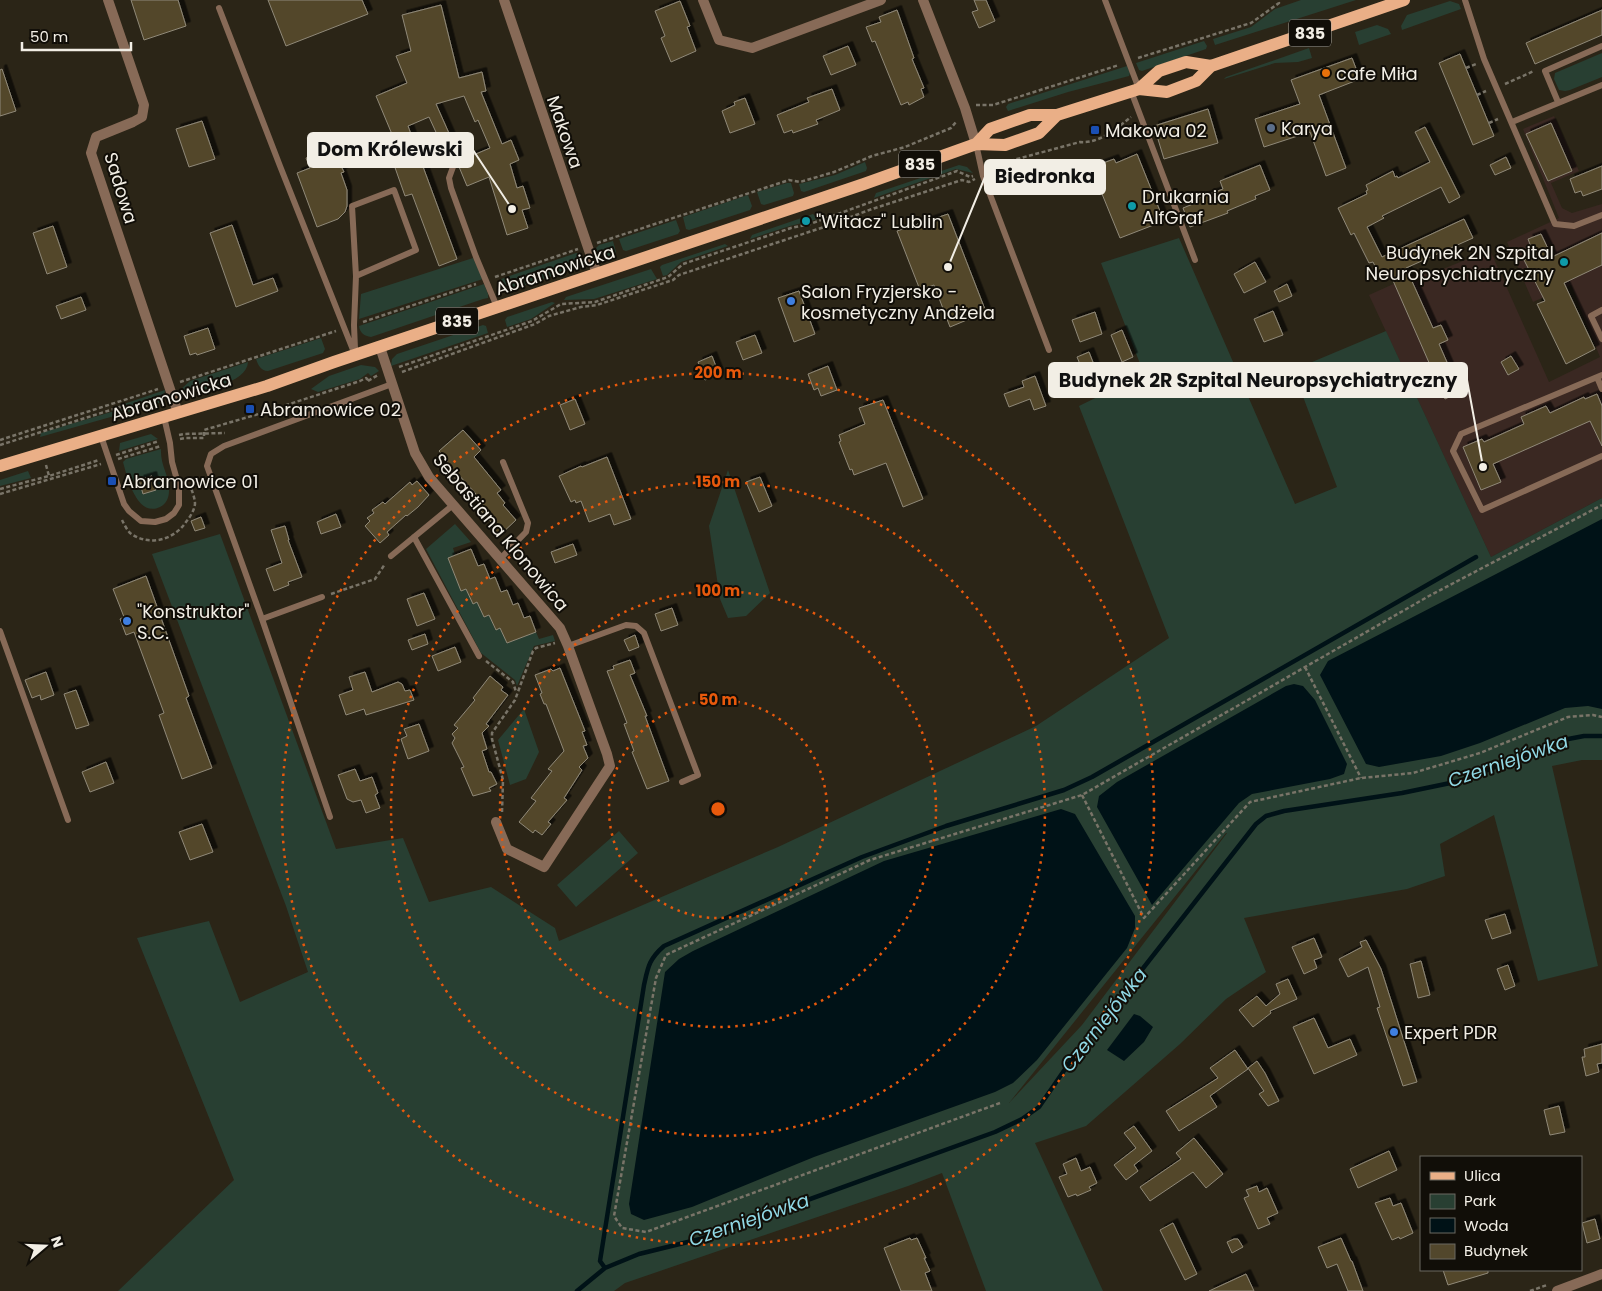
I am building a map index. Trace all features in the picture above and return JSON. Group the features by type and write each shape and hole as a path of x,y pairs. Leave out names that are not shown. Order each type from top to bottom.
{"main road":[{"name":"Abramowicka","path":"1135,90 1166,92 1196,81 1212,66 1404,0"},
{"name":"Abramowicka","path":"976,144 990,129 1005,123 1030,115 1057,115 1135,90 1159,71 1186,62 1212,66"},
{"name":"Abramowicka","path":"0,466 267,386 976,144 1005,145 1039,133 1057,115"}],"street":[{"name":"Sadowa","path":"108,0 144,105 142,117 96,137 91,153 169,386 172,415"},
{"name":"Makowa","path":"504,0 596,274"},
{"path":"703,0 719,40 752,48 881,0"},
{"path":"923,0 965,108 976,144"},
{"name":"Sebastiana Klonowica","path":"380,347 418,459 429,477 555,621 610,766 544,867 507,849 496,822"},
{"path":"1557,1291 1602,1274"}],"lane":[{"path":"1105,0 1128,62 1135,90 1194,260"},
{"path":"1465,0 1484,58 1556,224 1574,226 1602,215"},
{"path":"219,8 355,355"},
{"path":"1558,102 1544,71 1602,46"},
{"path":"1512,122 1602,85"},
{"path":"976,144 983,176 1049,350"},
{"path":"453,167 449,178 451,188 476,257 497,307"},
{"path":"355,355 356,276 352,206 394,190 416,250 356,276"},
{"path":"1602,310 1591,316 1602,338"},
{"path":"1602,389 1599,376 1461,434 1453,451 1482,510 1602,456"},
{"path":"330,817 262,619 208,472 208,459 211,454 224,446 390,377"},
{"path":"101,436 124,504 129,511 141,521 162,521 174,513 180,499 179,487 170,454 169,440 172,415"},
{"path":"500,559 526,532 528,523 503,462"},
{"path":"391,556 453,505"},
{"path":"414,537 479,656"},
{"path":"262,619 322,597"},
{"path":"564,644 626,625 636,626 644,633 698,775 682,782"},
{"path":"0,630 68,820"}],"path":[{"path":"354,325 789,180 800,182 834,172 872,156 905,146 951,128 956,122 957,112 972,105 993,105 1251,22 1279,3 1278,0"},
{"path":"1466,68 1477,64"},
{"path":"1477,95 1488,90"},
{"path":"1489,123 1500,118"},
{"path":"169,440 204,438 204,430 366,378 368,380 390,377 536,324 549,316 581,307 597,305 872,209 962,180 969,182 983,176"},
{"path":"368,380 372,384 390,377 532,321 565,303 595,302 668,277 683,264 821,220"},
{"path":"0,440 344,328"},
{"path":"364,384 368,380"},
{"path":"0,445 120,407 157,406 172,415"},
{"path":"0,489 109,459 184,434 234,433"},
{"path":"180,444 185,438"},
{"path":"0,494 74,474 109,459"},
{"path":"447,486 456,478"},
{"path":"121,518 129,533 147,540 159,540 172,536 182,528 195,505 189,484"},
{"path":"1000,1103 646,1232 622,1228 614,1216 656,978 666,955 870,860 1082,795 1429,596 1602,505"},
{"path":"322,597 375,579 391,556"},
{"path":"496,822 502,813 503,780 492,733 515,700 533,651 536,648 564,644"},
{"path":"479,656 513,682 516,693"},
{"path":"1305,667 1361,778"},
{"path":"1082,795 1144,918 1250,802 1361,778 1413,773 1480,752 1568,717 1593,715 1602,717"}],"shaded area":[{"path":"1554,116 1579,171 1551,183 1562,208 1572,213 1602,204 1602,498 1491,557 1369,295 1409,277 1438,271 1490,250 1549,382 1600,357 1571,285 1533,302 1507,242 1559,218 1523,129"}],"green space":[{"path":"1301,0 1356,0 1215,45 1213,39 1251,27 1275,9"},
{"path":"1450,1 1459,4 1461,9 1402,30 1401,26 1407,15"},
{"path":"1377,25 1388,29 1391,34 1359,45 1355,32"},
{"path":"1204,41 1207,46 1206,49 1142,71 1139,70 1136,63"},
{"path":"1309,48 1312,58 1298,62 1275,63 1224,79 1226,77"},
{"path":"1602,53 1602,77 1570,90 1559,90 1554,79 1555,73"},
{"path":"1127,66 1130,73 1129,76 1068,92 1008,111 1006,107 1008,104"},
{"path":"865,162 866,171 804,192 801,191 799,184 835,175"},
{"path":"959,165 967,167 973,173 956,169 874,198 876,193"},
{"path":"791,183 793,196 764,205 761,204 757,192"},
{"path":"748,195 752,206 750,210 689,230 686,229 683,217"},
{"path":"813,214 818,219 750,239 752,235"},
{"path":"676,220 680,231 678,234 626,251 623,250 619,239"},
{"path":"1179,238 1295,504 1337,487 1293,370 1386,331 1491,557 1602,498 1602,760 1582,760 1552,766 1598,966 1538,981 1494,815 1440,844 1445,876 1407,889 1244,918 1266,972 1226,999 1180,1044 1086,1126 1035,1143 1103,1291 986,1291 942,1173 625,1283 614,1291 118,1291 234,1180 137,938 209,921 240,1002 308,972 286,906 152,554 220,534 336,849 403,838 429,902 491,887 555,928 559,941 778,847 1036,726 1169,638 1079,406 1144,374 1101,263","holes":["1227,833 1082,1025 1009,1103"]},
{"path":"613,241 615,255 606,258 595,249 599,245"},
{"path":"725,244 728,246 681,262 667,275 663,276 660,267 662,265"},
{"path":"576,253 582,254 582,259 576,268 508,291 504,288 501,279"},
{"path":"473,258 483,279 359,319 361,294"},
{"path":"651,269 657,279 594,299 564,300 566,297"},
{"path":"484,284 488,298 371,337 366,336 360,331 359,326"},
{"path":"552,302 555,303 531,319 507,327 505,320 507,317"},
{"path":"483,325 486,326 488,333 391,366 392,359 397,354"},
{"path":"321,338 325,349 323,353 268,371 262,369 256,359"},
{"path":"248,362 246,370 240,376 222,385 183,395 180,390 190,381"},
{"path":"361,365 375,367 379,371 371,376 368,373 360,379 318,392 311,389 329,376"},
{"path":"165,390 163,402 118,406"},
{"path":"121,409 139,409 40,437 41,433"},
{"path":"151,434 158,439 119,451 120,443"},
{"path":"161,449 169,494 164,504 152,509 145,507 139,502 134,494 123,462 126,459"},
{"path":"728,470 770,593 746,616 728,618 720,599 709,526"},
{"path":"28,471 31,478 0,486 0,480"},
{"path":"455,524 471,542 453,548 455,555 448,558 455,574 468,588 473,604 479,601 484,617 490,615 495,630 502,627 507,643 536,632 539,639 553,635 555,641 534,646 517,686 515,680 481,653 426,549"},
{"path":"524,709 539,752 526,779 510,785 498,740"},
{"path":"619,831 638,853 576,907 557,885"}],"water":[{"path":"1602,519 1602,709 1588,706 1565,708 1480,743 1441,756 1379,767 1366,764 1320,675 1328,661"},
{"path":"1294,684 1303,686 1315,700 1347,764 1344,774 1330,779 1252,794 1239,803 1152,905 1097,807 1099,796 1117,782 1286,686"},
{"path":"1061,809 1075,814 1135,916 1135,928 1127,948 1037,1060 1013,1083 995,1092 814,1157 692,1207 644,1220 631,1214 629,1204 665,972 679,959 693,951 884,861"},
{"path":"1134,1014 1140,1016 1153,1027 1144,1042 1124,1061 1107,1050"}],"building":[{"path":"131,0 178,0 186,26 144,40"},
{"path":"268,0 362,0 368,14 286,46"},
{"path":"974,0 986,0 995,21 979,28 972,12 978,10"},
{"path":"680,1 690,26 687,27 696,51 671,62 661,38 665,36 655,11"},
{"path":"441,5 459,78 482,72 486,91 481,92 502,144 511,140 519,160 510,164 517,188 523,186 530,208 522,210 528,228 507,235 489,177 467,186 457,162 490,148 478,120 475,122 464,96 436,104 456,149 446,154 429,117 408,126 457,259 439,266 412,194 405,196 386,142 394,139 376,96 407,83 396,56 411,51 402,15"},
{"path":"897,10 914,58 912,59 924,88 921,89 924,97 909,105 908,102 901,105 875,41 872,42 866,27 881,22 879,17"},
{"path":"1602,10 1602,35 1535,64 1526,43"},
{"path":"848,46 856,65 831,75 823,56"},
{"path":"1460,54 1494,136 1473,145 1439,63"},
{"path":"1352,58 1360,79 1319,95 1346,168 1326,176 1310,132 1264,147 1255,119 1300,104 1291,80"},
{"path":"2,69 16,111 0,116 0,70"},
{"path":"832,89 840,110 816,120 818,124 793,133 792,130 784,133 777,115 809,102 807,98"},
{"path":"745,98 755,124 730,133 722,111 735,105 734,102"},
{"path":"1208,109 1218,143 1164,159 1154,126"},
{"path":"202,121 215,159 189,167 176,129"},
{"path":"1551,123 1572,171 1548,181 1526,134"},
{"path":"1425,127 1460,197 1449,203 1441,187 1382,216 1384,218 1367,227 1382,257 1464,219 1473,238 1406,268 1433,328 1441,325 1448,340 1439,344 1460,392 1445,399 1391,276 1382,280 1373,262 1369,263 1354,233 1351,235 1338,208 1367,194 1366,185 1393,171 1395,177 1397,176 1398,178 1430,162 1415,132"},
{"path":"334,147 337,153 340,152 345,164 341,166 344,172 341,173 347,190 347,206 345,212 338,219 317,227 297,173 310,168 306,158"},
{"name":"Drukarnia AlfGraf","path":"1137,154 1164,221 1120,238 1100,189 1096,191 1087,169 1114,159 1116,163"},
{"path":"1506,157 1511,168 1495,175 1490,165"},
{"path":"1260,165 1270,190 1255,196 1256,199 1227,211 1228,213 1190,227 1183,208 1198,202 1197,199 1223,189 1220,181"},
{"path":"1602,166 1602,189 1583,196 1581,191 1575,193 1570,179"},
{"path":"948,214 986,312 950,327 934,285 920,290 897,231"},
{"path":"232,225 253,285 273,278 278,291 236,307 210,233"},
{"path":"53,226 67,267 47,274 33,233"},
{"path":"1602,233 1602,265 1564,283 1595,349 1566,364 1537,304 1545,301 1524,260 1534,255 1528,239 1541,234 1552,257"},
{"path":"1255,262 1266,282 1244,293 1234,274"},
{"path":"1287,284 1292,296 1279,302 1274,291"},
{"path":"799,291 815,334 794,342 778,298"},
{"path":"81,297 86,310 61,319 56,306"},
{"path":"1273,311 1283,335 1264,342 1254,319"},
{"path":"1095,312 1102,334 1080,342 1072,320"},
{"path":"208,328 215,349 197,355 196,353 190,355 184,336"},
{"path":"1122,330 1133,357 1122,362 1111,335"},
{"path":"755,335 762,353 743,360 736,342"},
{"path":"1089,352 1098,375 1118,367 1122,377 1102,385 1098,376 1087,381 1077,357"},
{"path":"712,356 719,374 705,380 698,362"},
{"path":"1511,356 1519,369 1508,375 1501,362"},
{"path":"828,366 837,390 821,396 818,388 814,390 808,374"},
{"path":"1035,376 1046,406 1034,410 1030,399 1009,407 1004,394 1024,387 1022,381"},
{"path":"1597,394 1602,406 1602,446 1590,421 1493,464 1501,482 1481,490 1463,447 1482,439 1484,442 1524,424 1521,417 1546,406 1550,413 1584,397 1585,399"},
{"path":"575,399 585,424 570,430 560,405"},
{"path":"883,400 923,499 903,507 886,463 854,475 852,469 850,470 839,442 841,441 839,435 865,424 859,408"},
{"path":"463,430 481,450 474,457 501,490 497,493 505,503 503,505 516,520 499,536 490,525 492,523 479,509 483,505 474,495 476,494 456,472 452,476 443,465 448,461 439,451"},
{"path":"607,457 631,519 614,525 610,514 589,522 581,501 576,503 575,500 571,502 559,476"},
{"path":"152,476 156,490 143,494 139,480"},
{"path":"760,477 772,506 759,512 746,482"},
{"path":"417,481 429,495 418,507 387,532 389,535 380,543 365,526 370,521 367,518 374,513 372,510 383,502 385,504 410,482 412,485"},
{"path":"336,514 341,527 321,534 317,522"},
{"path":"201,517 205,528 195,531 191,521"},
{"path":"285,526 288,540 302,577 288,582 289,585 274,591 266,569 282,563 271,530"},
{"path":"573,544 577,555 555,563 551,552"},
{"path":"471,549 478,566 484,564 490,579 495,577 501,592 507,590 513,605 518,603 524,618 530,616 536,632 507,643 500,628 496,630 489,615 484,617 477,602 473,604 466,589 461,591 448,558"},
{"path":"146,576 189,696 186,698 212,768 182,779 159,715 164,713 134,632 126,635 120,619 124,617 113,589"},
{"path":"424,593 435,619 417,626 407,599"},
{"path":"672,608 678,625 661,631 655,614"},
{"path":"425,634 428,644 412,650 408,640"},
{"path":"635,635 639,647 629,651 624,640"},
{"path":"455,647 461,662 438,671 432,656"},
{"path":"630,660 635,673 630,675 647,716 645,716 669,781 647,789 632,752 634,751 624,724 627,723 607,671 614,669 613,666"},
{"path":"560,668 585,731 582,732 587,745 583,746 588,758 579,767 582,770 564,798 567,800 548,822 551,824 542,835 535,830 533,833 519,822 536,801 531,798 552,771 548,769 564,751 546,704 544,704 540,694 542,693 535,675"},
{"path":"46,672 54,695 41,700 40,695 32,698 25,680"},
{"path":"365,672 372,692 398,682 402,684 405,691 410,690 414,700 366,715 364,709 346,715 339,695 353,690 349,677"},
{"path":"490,676 503,687 501,690 508,695 486,724 489,726 482,733 487,749 482,751 489,772 491,772 497,784 489,788 491,791 473,796 461,768 464,767 452,743 455,738 452,734 458,728 454,725 475,700 473,698"},
{"path":"76,690 89,725 76,729 64,694"},
{"path":"419,724 429,751 408,759 401,739 407,736 404,729"},
{"path":"106,762 114,783 90,792 82,772"},
{"path":"355,769 360,781 372,777 378,793 375,795 380,808 366,813 361,800 353,802 347,799 338,775"},
{"path":"202,824 213,852 190,860 179,832"},
{"path":"1505,914 1511,933 1492,939 1485,920"},
{"path":"1314,938 1322,957 1314,960 1317,968 1304,974 1292,947"},
{"path":"1366,940 1381,969 1417,1082 1403,1086 1377,1008 1380,1007 1368,967 1348,977 1339,959 1362,947 1360,942"},
{"path":"1421,961 1430,995 1418,998 1410,964"},
{"path":"1508,965 1515,986 1505,990 1497,969"},
{"path":"1288,979 1297,999 1270,1011 1271,1013 1253,1027 1239,1010 1257,996 1266,1006 1280,994 1276,984"},
{"path":"1314,1018 1328,1048 1350,1039 1357,1055 1314,1074 1293,1027"},
{"path":"1602,1044 1602,1063 1597,1064 1599,1072 1586,1076 1582,1057 1585,1057 1584,1049"},
{"path":"1235,1050 1248,1069 1210,1096 1217,1107 1179,1131 1166,1111 1218,1078 1210,1068"},
{"path":"1257,1061 1279,1101 1268,1106 1259,1094 1264,1091 1248,1068"},
{"path":"1559,1106 1565,1132 1550,1135 1544,1110"},
{"path":"1134,1126 1152,1151 1134,1165 1138,1171 1126,1180 1114,1165 1136,1148 1124,1133"},
{"path":"1194,1138 1223,1174 1206,1188 1193,1172 1150,1201 1140,1187 1181,1159 1176,1153"},
{"path":"1389,1151 1397,1170 1358,1188 1350,1169"},
{"path":"1076,1158 1081,1171 1090,1167 1097,1183 1089,1187 1091,1190 1077,1196 1076,1194 1068,1197 1059,1177 1067,1174 1063,1164"},
{"path":"1257,1186 1259,1192 1267,1188 1278,1213 1267,1218 1270,1224 1258,1229 1244,1198 1249,1196 1246,1190"},
{"path":"1390,1198 1393,1206 1401,1203 1413,1233 1400,1239 1399,1237 1392,1240 1375,1203"},
{"path":"1595,1219 1600,1239 1587,1243 1582,1223"},
{"path":"1173,1223 1197,1274 1185,1280 1160,1230"},
{"path":"910,1238 911,1240 917,1238 926,1258 924,1258 930,1271 925,1273 932,1291 901,1291 884,1248"},
{"path":"1341,1238 1363,1291 1348,1291 1337,1264 1327,1268 1318,1247"},
{"path":"1238,1239 1243,1247 1232,1253 1227,1242"},
{"path":"1443,1271 1488,1271 1488,1273 1448,1285"},
{"path":"1246,1274 1254,1291 1209,1291"}],"waterway":[{"path":"605,1268 600,1261 644,985 650,964 655,955 664,946 862,857 946,826 1064,790 1092,777 1476,557"},
{"name":"Czerniejówka","path":"577,1291 605,1268 639,1254 700,1239 995,1132 1022,1119 1039,1107 1072,1059 1256,824 1266,816 1284,811 1402,793 1460,781 1563,740 1584,736 1602,736"}],"place":[{"name":"cafe Miła","path":"1326,73"},
{"name":"Karya","path":"1271,128"},
{"name":"Makowa 02","path":"1095,130"},
{"name":"Drukarnia AlfGraf","path":"1132,206"},
{"name":"Dom Królewski","path":"512,209"},
{"name":"\"Witacz\" Lublin","path":"806,221"},
{"name":"Budynek 2N Szpital Neuropsychiatryczny","path":"1564,262"},
{"name":"Biedronka","path":"948,267"},
{"name":"Salon Fryzjersko - kosmetyczny Andżela","path":"791,301"},
{"name":"Abramowice 02","path":"250,409"},
{"name":"Budynek 2R Szpital Neuropsychiatryczny","path":"1483,467"},
{"name":"Abramowice 01","path":"112,481"},
{"name":"\"Konstruktor\" S.C.","path":"127,621"},
{"name":"Expert PDR","path":"1394,1032"}]}
